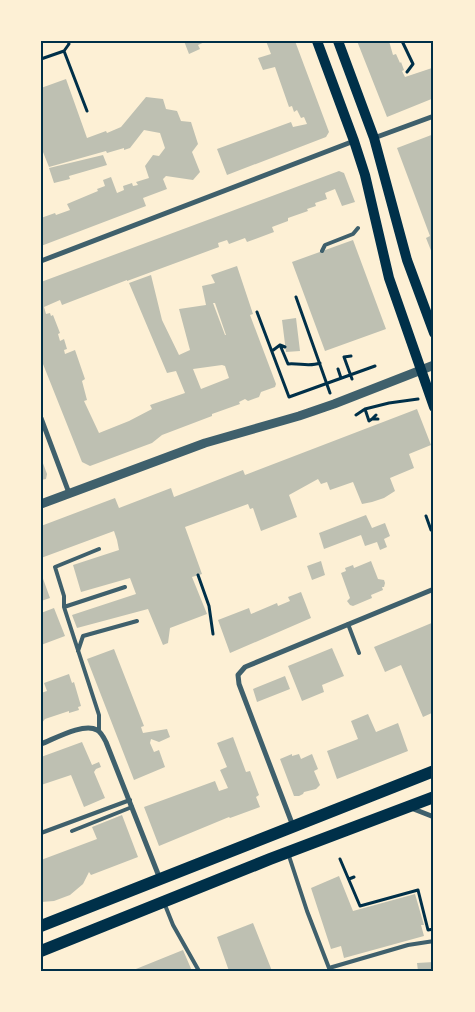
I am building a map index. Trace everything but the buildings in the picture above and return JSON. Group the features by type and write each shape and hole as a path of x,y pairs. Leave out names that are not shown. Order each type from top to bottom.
{"main road":[{"path":"317,41 365,175 389,278 434,407"},
{"path":"338,41 374,138 407,260 434,333"},
{"path":"41,926 434,771"},
{"path":"41,951 288,852 434,797"}],"street":[{"path":"374,138 434,116"},
{"path":"41,261 354,141"},
{"path":"41,504 205,443 334,404 434,364"},
{"path":"41,418 70,493"},
{"path":"293,826 239,684 238,675 245,667 434,589"},
{"path":"41,744 89,727 99,730 106,742 130,800 160,879"},
{"path":"408,807 434,817"}],"lane":[{"path":"322,251 324,245 353,234 358,228"},
{"path":"99,550 55,567 64,596 64,607 99,715 99,730"},
{"path":"64,607 125,587"},
{"path":"78,651 83,636 138,621"},
{"path":"348,624 359,653"},
{"path":"41,833 130,800"},
{"path":"72,831 132,807"},
{"path":"288,852 306,911 329,968 408,945 434,941"},
{"path":"164,902 173,925 199,971"}],"path":[{"path":"41,59 64,51 69,44 68,41"},
{"path":"402,41 413,64 407,72"},
{"path":"64,51 87,111"},
{"path":"296,297 334,404"},
{"path":"257,312 289,397 341,378 351,377 375,366"},
{"path":"280,345 288,364 300,363 313,366 320,363"},
{"path":"272,351 280,345"},
{"path":"280,345 285,347"},
{"path":"344,357 349,352"},
{"path":"344,357 351,356"},
{"path":"344,357 351,377"},
{"path":"338,369 341,378"},
{"path":"386,395 389,403"},
{"path":"356,415 365,409 418,399"},
{"path":"365,409 369,420 377,417"},
{"path":"426,516 431,530"},
{"path":"198,575 209,606 212,634"},
{"path":"340,858 360,906 418,890 428,930 434,929"},
{"path":"348,879 354,878"}]}
